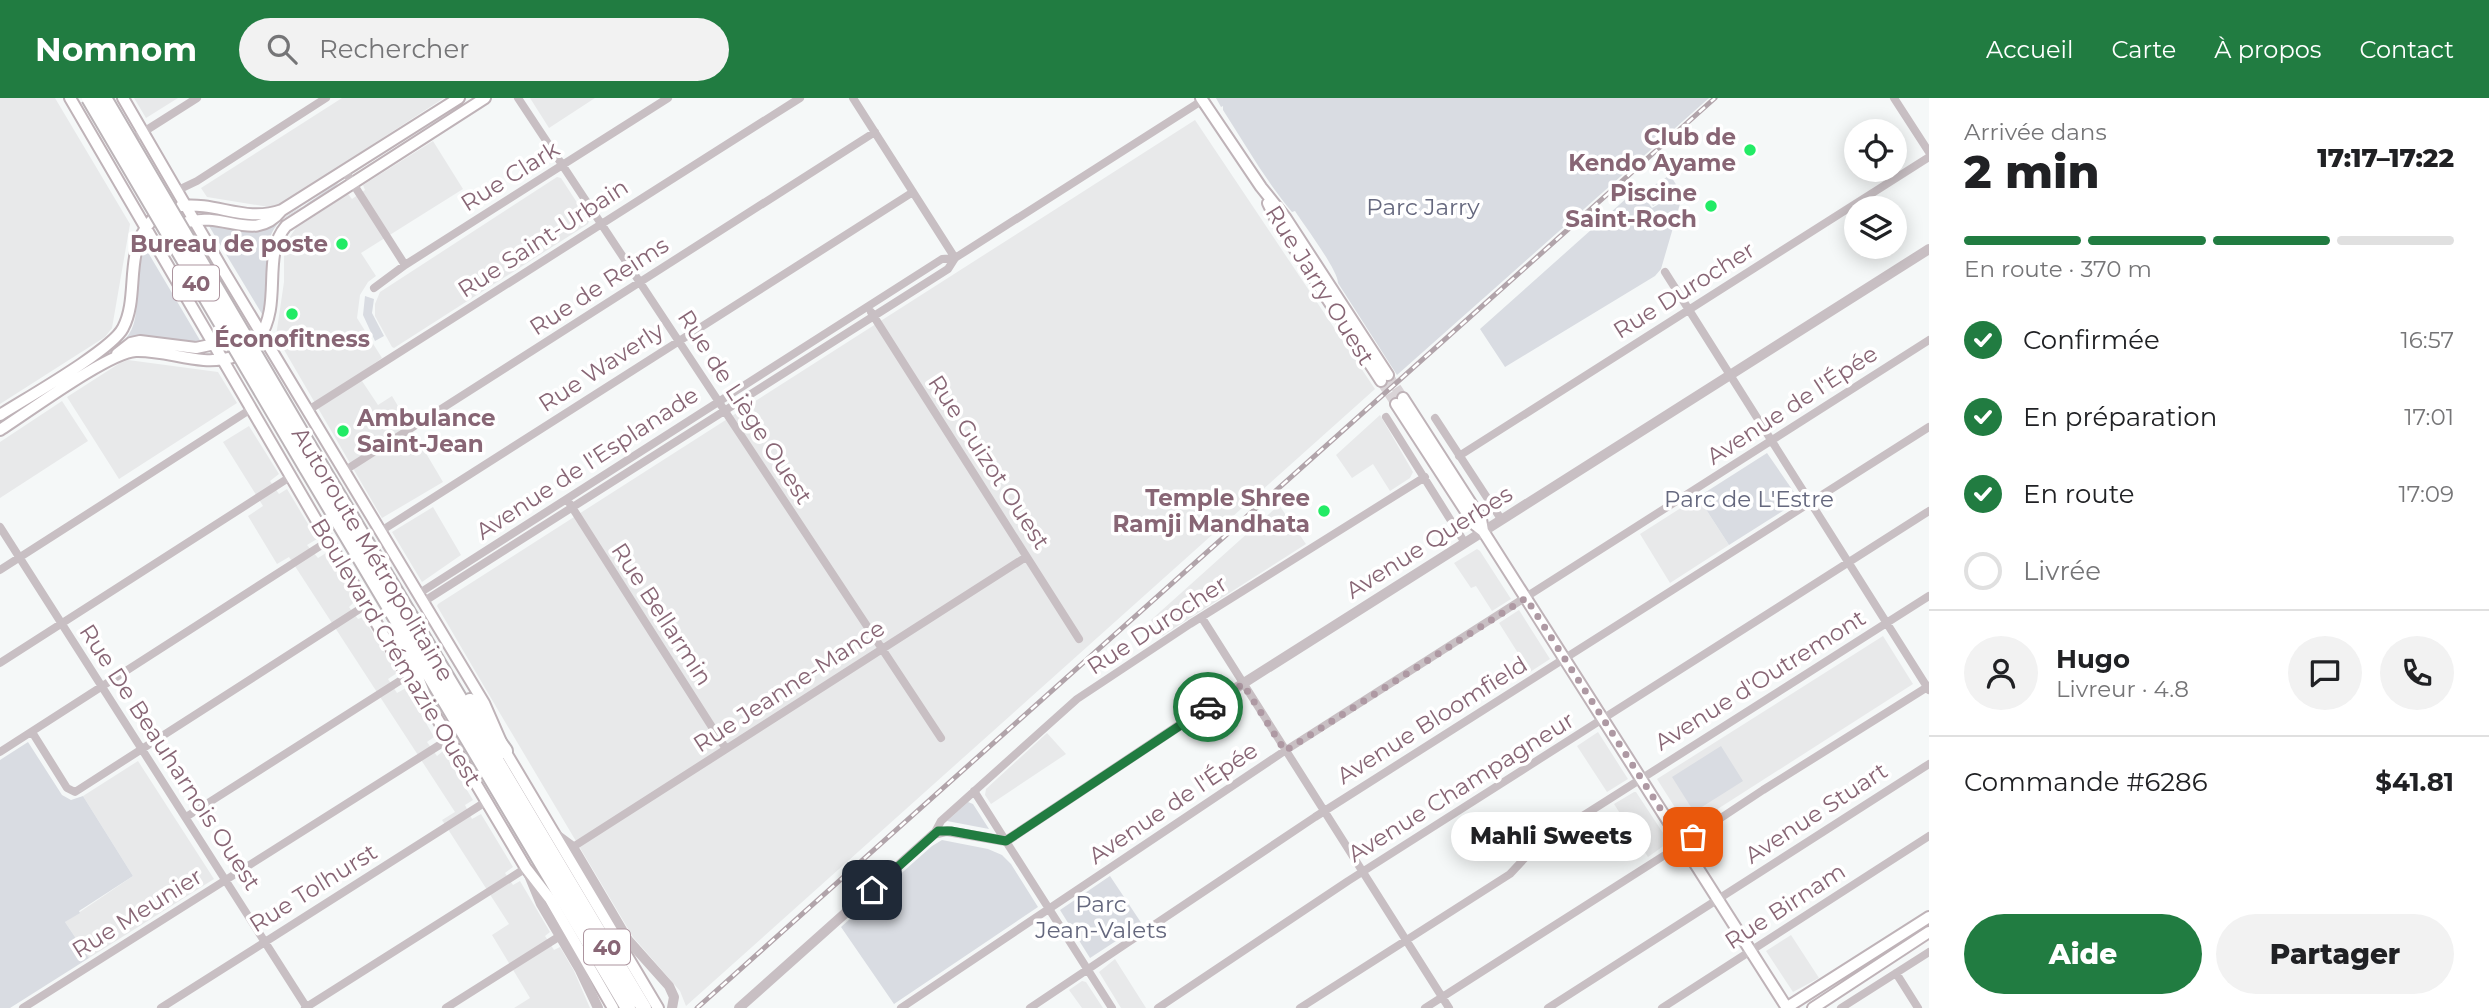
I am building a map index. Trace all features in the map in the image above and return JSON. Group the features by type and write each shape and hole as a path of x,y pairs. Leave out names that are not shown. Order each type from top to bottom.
{"highway":[{"name":"Autoroute Métropolitaine","path":"89,98 312,463 411,617 644,1008"},
{"name":"Autoroute Métropolitaine","path":"104,98 312,463 377,586 628,1008"},
{"path":"377,586 422,693"},
{"path":"411,617 505,751"}],"main road":[{"name":"Boulevard Crémazie Ouest","path":"69,98 160,242 183,293 228,358 238,388 366,605 450,739 526,868 550,899 613,1008"},
{"name":"Boulevard Crémazie Ouest","path":"123,98 138,136 176,191 180,206 223,270 249,324 279,363 488,710 505,751 658,1008"},
{"path":"180,206 212,206 257,216 282,210 459,98"},
{"path":"259,339 269,318 275,250 281,232 293,220 485,98"},
{"name":"Rue Jarry Ouest","path":"1202,99 1261,187 1277,222 1385,378"},
{"path":"189,222 215,219 257,226 273,222 282,210"},
{"path":"0,415 101,350 119,335 127,319 134,264 148,224"},
{"path":"0,430 131,343 140,341 196,348 219,344"},
{"path":"103,363 136,351 201,361 228,358"},
{"path":"266,361 279,363"},
{"path":"238,388 244,376"},
{"path":"1400,401 1481,519 1483,531 1787,1008 1929,917"},
{"path":"1813,1008 1929,932"}],"street":[{"path":"138,136 197,98"},
{"path":"176,191 197,181 326,98"},
{"name":"Rue de Liège Ouest","path":"518,98 940,738"},
{"name":"Rue Clark","path":"374,288 405,265 668,98"},
{"name":"Rue Saint-Urbain","path":"307,411 800,98"},
{"path":"853,98 955,258"},
{"path":"1894,98 1929,154"},
{"name":"Avenue de l'Esplanade","path":"421,598 572,508 873,317 948,269 955,258 1202,99"},
{"name":"Rue de Reims","path":"344,471 875,132"},
{"name":"Rue Durocher","path":"1459,456 1929,154"},
{"path":"345,171 405,265"},
{"name":"Rue Waverly","path":"381,531 914,192"},
{"name":"Avenue Querbes","path":"1006,841 1243,684 1929,249"},
{"name":"Avenue de l'Esplanade","path":"421,598 566,499 942,259 955,258"},
{"path":"1425,1008 1763,790 1928,688 1665,272"},
{"name":"Rue Guizot Ouest","path":"867,307 1079,639"},
{"name":"Avenue de l'Épée","path":"901,1008 1285,751 1929,340"},
{"path":"0,570 251,410"},
{"path":"1386,417 1465,542"},
{"path":"1435,418 1501,519"},
{"name":"Avenue Bloomfield","path":"1030,1008 1324,812 1929,427"},
{"path":"0,663 290,477"},
{"name":"Rue Durocher","path":"939,832 942,821 1073,703 1425,477"},
{"name":"Rue Bellarmin","path":"566,499 726,749"},
{"name":"Avenue Champagneur","path":"1158,1008 1363,872 1929,512"},
{"name":"Rue De Beauharnois Ouest","path":"0,527 306,1008"},
{"path":"0,752 328,541"},
{"name":"Rue Jeanne-Mance","path":"573,847 1026,557"},
{"name":"Avenue d'Outremont","path":"1300,1008 1510,874 1537,845 1929,596"},
{"path":"32,732 66,788 75,792 366,605"},
{"path":"1202,618 1449,1008"},
{"path":"186,817 409,675"},
{"name":"Rue Meunier","path":"23,1008 450,739"},
{"name":"Avenue Stuart","path":"1548,1008 1929,764"},
{"path":"974,791 1112,1008"},
{"name":"Rue Tolhurst","path":"161,1008 487,802"},
{"path":"553,832 573,847 628,940 672,990 672,1008"},
{"path":"739,1008 939,832 1006,841"},
{"name":"Rue Birnam","path":"1662,1008 1929,836"},
{"path":"306,1008 526,868 541,904 592,991 598,1008"},
{"path":"446,1008 560,936"},
{"path":"1841,1008 1929,952"},
{"path":"1896,973 1918,1008"}],"shaded area":[{"path":"0,98 55,98 130,224 112,328 105,337 0,404"},
{"path":"134,98 178,98 146,118"},
{"path":"342,98 444,98 275,208 207,197 201,188"},
{"path":"530,98 595,98 549,128"},
{"path":"1195,120 1375,389 686,1006 680,991 633,937 438,604"},
{"path":"433,141 463,189 361,253 376,276 368,282 360,295 357,318 382,358 358,375 378,405 392,396 443,482 382,518 276,336 284,282 284,251 296,228 348,194 352,199 365,190 363,185"},
{"path":"557,177 561,178 589,221 588,224 392,347 375,316 375,304 380,292"},
{"path":"128,360 218,372 237,403 119,479 67,397"},
{"path":"62,401 88,441 0,498 0,442"},
{"path":"1380,415 1413,472 1410,478 1390,491 1373,464 1352,478 1336,455"},
{"path":"249,426 279,474 270,481 279,494 287,489 317,539 307,545 318,558 326,553 355,601 349,607 358,619 363,617 397,673 388,679 397,693 406,688 434,737 427,742 437,756 443,751 473,800 465,805 472,819 481,814 513,867 505,873 513,885 520,881 550,932 545,936 554,950 560,947 590,1008 514,1008 530,998 492,935 509,924 442,820 455,812 289,557 277,564 248,516 263,506 223,442"},
{"path":"1698,497 1729,545 1670,583 1640,534"},
{"path":"1279,505 1306,544 1162,636 1151,620"},
{"path":"433,507 461,555 422,582 392,532"},
{"path":"1477,549 1511,599 1492,611 1476,586 1471,588 1454,563"},
{"path":"1519,610 1550,659 1530,672 1499,623"},
{"path":"1883,636 1913,684 1688,828 1657,779"},
{"path":"1598,732 1628,779 1607,792 1577,746"},
{"path":"1047,733 1066,754 991,804 985,795 986,789"},
{"path":"138,761 214,879 89,958 65,922 133,876 83,796"},
{"path":"1634,792 1669,842 1648,857 1614,804"},
{"path":"1791,935 1819,978 1793,992 1766,951"},
{"path":"1115,959 1146,1008 1121,1008 1099,972"},
{"path":"1082,981 1086,982 1103,1008 1082,1008 1069,990"}],"green space":[{"name":"Parc Jarry","path":"1216,98 1709,98 1397,375 1338,283 1333,268 1320,247 1295,211 1292,212 1273,187"},
{"path":"1670,175 1679,189 1653,206 1644,192"},
{"path":"339,182 333,189 303,206"},
{"path":"1638,188 1652,208 1684,190 1661,269 1655,276 1505,367 1480,329"},
{"path":"280,221 270,238 268,248 267,293 262,314 209,226 258,231"},
{"path":"146,249 201,342 124,343 49,392 121,343 129,334 136,311 138,272"},
{"path":"365,296 374,299 372,313 384,336 375,341 363,315"},
{"name":"Parc de L'Estre","path":"1767,453 1798,498 1797,502 1729,545 1698,497"},
{"path":"28,742 62,795 71,800 83,796 133,876 65,922 89,958 10,1008 0,1008 0,760"},
{"path":"1721,746 1743,781 1694,812 1672,777"},
{"path":"968,802 973,804 989,829 947,821"},
{"path":"942,840 988,849 1002,855 1011,864 1038,907 894,1004 841,927"},
{"name":"Parc Jean-Valets","path":"1110,876 1142,924 1090,958 1060,910"}],"tunnel":[{"path":"1388,375 1403,398"},
{"path":"1381,381 1396,404"}],"railway":[{"path":"697,1008 1715,98"}],"way so far":[{"path":"1208,707 1243,684 1285,751 1526,598 1683,844 1693,837"}],"place":[{"name":"Club de Kendo Ayame","path":"1750,150"},
{"name":"Piscine Saint-Roch","path":"1711,206"},
{"name":"Bureau de poste","path":"342,244"},
{"name":"Éconofitness","path":"292,314"},
{"name":"Ambulance Saint-Jean","path":"343,431"},
{"name":"Temple Shree Ramji Mandhata","path":"1324,511"},
{"name":"Mahli Sweets","path":"1693,837"}],"route":[{"path":"872,890 938,831 1006,841 1208,707"}]}
